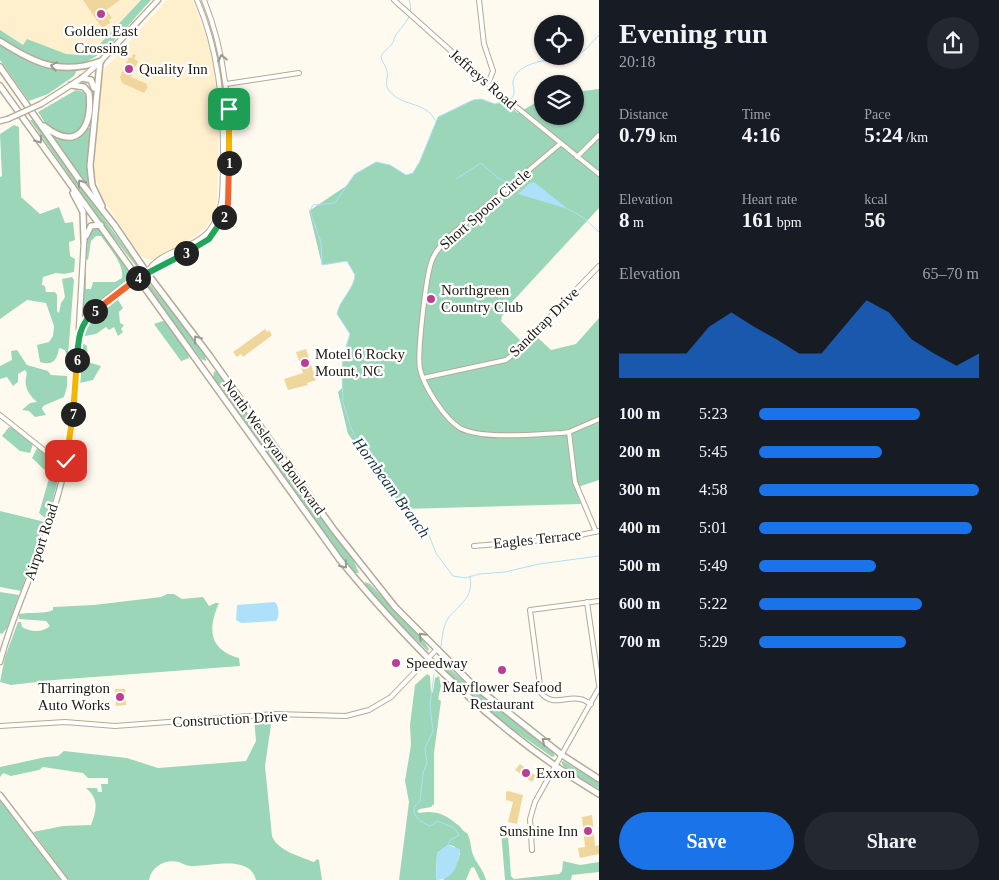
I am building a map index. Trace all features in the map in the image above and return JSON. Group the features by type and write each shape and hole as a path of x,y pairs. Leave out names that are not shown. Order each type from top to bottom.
{"highway":[{"path":"0,41 29,58 48,65 78,67 101,61 94,109 90,174 95,192 111,221"},
{"name":"North Wesleyan Boulevard","path":"0,67 147,273 368,574 395,607 471,683 562,755 599,779"},
{"path":"82,78 93,83 94,109"},
{"path":"38,121 61,137 74,136 83,131 88,120 89,93 84,88 71,85"},
{"name":"North Wesleyan Boulevard","path":"0,86 358,581 428,659 485,711 556,765 599,794"},
{"path":"59,168 81,205 84,216 84,241"},
{"path":"84,241 91,226 101,226"},
{"path":"204,370 214,362"},
{"path":"358,581 368,574"}],"main road":[{"path":"0,121 41,104 82,78 101,61 158,0"},
{"path":"78,336 84,241"},
{"name":"Airport Road","path":"0,662 6,638 34,567 64,466 72,428 78,336 90,315 147,273"},
{"path":"0,794 65,880"}],"street":[{"path":"147,273 150,266 190,245 205,234 216,219 221,204 223,120 220,84 212,42 197,0"},
{"path":"147,273 205,242 217,230 225,214 229,196 226,84 220,47 204,0"},
{"name":"Jeffreys Road","path":"394,0 488,84 599,174"},
{"path":"479,0 484,44 494,71 488,84"},
{"path":"226,84 298,72"},
{"path":"577,157 599,135"},
{"name":"Short Spoon Circle","path":"560,144 450,236 436,251 428,274 419,351 420,366 423,378 450,420 466,430 496,434 569,432 599,419"},
{"name":"Sandtrap Drive","path":"423,378 506,360 599,266"},
{"path":"0,415 64,466"},
{"path":"569,432 575,482 598,532"},
{"name":"Eagles Terrace","path":"474,546 567,538 598,532"},
{"path":"591,704 579,698 554,701 546,698 541,693 530,610 599,600"},
{"path":"532,850 530,827 532,811 540,792 591,704 599,686 587,602"},
{"name":"Construction Drive","path":"0,726 65,722 115,726 274,714 346,716 369,710 391,697 436,650"}],"shaded area":[{"path":"0,0 151,0 101,53 90,61 0,39"},
{"path":"167,0 193,0 207,39 216,74 219,125 217,201 213,217 204,229 190,240 153,260 141,256 117,221 101,195 94,173 100,74"}],"green space":[{"path":"141,0 151,0 115,40 86,62 70,65 51,63 28,54 0,39 0,30 23,45 27,39 66,54 80,55 99,45"},
{"path":"0,43 46,66 55,69 76,70 76,72 74,76 48,94 29,101 0,60"},
{"name":"Northgreen Country Club","path":"599,89 599,208 513,301 502,316 501,321 526,346 536,336 551,350 576,344 599,318 599,480 575,488 581,504 404,509 348,434 338,392 342,388 342,361 350,334 337,314 355,275 347,261 322,265 309,211 346,186 356,173 376,162 390,165 406,175 413,173 420,161 438,117 473,100 481,99 495,104 504,102 518,113 534,104 534,125 584,125 584,91"},
{"path":"76,90 83,92 87,98 85,121 82,127 73,134 62,134 47,125 38,112"},
{"path":"30,120 33,120 136,263 139,270 103,224"},
{"path":"14,125 19,127 21,197 40,214 59,207 65,223 73,222 75,240 69,242 70,256 75,259 74,272 56,273 43,277 42,285 45,286 46,292 55,292 57,295 57,311 59,313 61,303 65,297 62,279 72,277 74,280 68,355 67,357 65,350 59,348 56,359 48,363 40,362 37,345 49,342 53,336 54,326 46,303 27,300 0,319 0,177 2,176 0,134"},
{"path":"88,128 91,128 88,173 90,188 48,133 70,140 80,137"},
{"path":"93,228 100,228 127,266 129,275 102,302 87,312 82,308 86,264 86,289 91,289 93,282 115,282 122,278 121,267 118,261 101,236 96,236 91,241 88,260 86,259 88,237"},
{"path":"148,282 205,353 206,361 201,359 154,297 148,288"},
{"path":"118,300 123,308 119,312 120,323 124,325 121,329 123,332 118,336 114,327 109,330 106,327 96,334 85,336 83,334 88,323 100,310"},
{"path":"163,321 167,323 188,353 189,358 179,362 181,361 154,324"},
{"path":"84,344 87,346 88,362 101,366 93,380 80,383 78,379 81,346"},
{"path":"17,350 27,365 48,371 51,375 67,376 67,387 64,397 43,406 42,409 46,415 35,417 29,411 22,410 30,403 37,402 27,389 27,373 25,370 18,374 18,382 13,386 7,377 0,379 0,366 12,360 11,351"},
{"path":"214,371 218,373 354,561 359,573 355,573 334,547 217,384 213,378"},
{"path":"9,427 33,444 30,453 20,451 2,436"},
{"path":"37,448 58,468 58,480 48,517 45,518 39,513 50,475 32,458"},
{"path":"0,511 45,522 21,591 0,587"},
{"path":"365,582 370,584 422,638 429,649 428,651 390,616 366,588"},
{"path":"0,592 19,595 7,628 2,634 0,633"},
{"path":"167,594 174,594 182,599 203,597 209,606 219,603 213,621 213,636 221,649 239,658 240,666 11,685 0,682 5,657 18,622 21,622 22,627 33,631 44,630 50,626 46,621 19,619 19,614 46,612 53,610 53,607 94,605 161,597"},
{"path":"439,659 475,691 550,748 555,756 552,757 474,700 447,674 437,661"},
{"path":"427,674 430,676 431,693 433,692 435,678 439,676 441,686 438,699 441,701 434,753 434,804 431,807 417,811 419,813 430,812 444,816 467,833 473,854 486,880 480,880 474,867 471,868 466,880 443,880 458,861 460,853 454,846 448,845 437,853 436,880 399,880 409,802 405,781 411,745 410,725 415,685"},
{"path":"272,718 265,766 272,836 279,846 284,849 314,862 317,859 319,860 322,880 256,880 252,872 246,867 238,865 192,866 174,861 156,867 149,880 69,880 33,832 63,826 91,825 96,805 93,796 86,788 97,788 98,792 102,792 101,784 108,784 108,778 88,778 83,773 43,767 39,770 11,776 3,773 0,777 0,767 58,756 64,751 127,758 158,768 246,761 256,741 254,719"},
{"path":"563,761 599,783 599,789 565,769 561,762"},
{"path":"0,798 63,880 0,880"},
{"path":"501,831 507,832 508,835 511,876 514,879 559,874 562,871 563,861 580,865 599,862 599,872 572,875 571,880 505,880"}],"water":[{"path":"534,182 568,209 518,194 530,183"},
{"path":"275,602 278,611 276,621 241,623 236,620 237,605"},
{"path":"447,845 460,849 458,861 451,874 436,880 437,853"}],"building":[{"name":"Golden East Crossing","path":"83,0 120,0 106,10 112,18 109,20 110,23 102,28"},
{"name":"Quality Inn","path":"133,54 136,55 134,59 138,61 131,77 147,84 146,86 148,87 144,93 122,83 120,77 129,57 132,58"},
{"path":"265,329 267,332 269,330 272,335 243,357 241,354 237,357 233,352"},
{"name":"Motel 6 Rocky Mount, NC","path":"306,349 316,380 307,383 308,385 288,390 284,379 303,373 296,352"},
{"name":"Tharrington Auto Works","path":"115,689 125,689 126,705 116,706"},
{"name":"Exxon","path":"520,764 536,776 532,782 515,770"},
{"path":"506,792 523,795 517,824 508,822 513,802 506,800"},
{"name":"Sunshine Inn","path":"592,815 595,846 599,845 599,854 580,858 578,848 585,847 582,817"}],"waterway":[{"path":"409,0 410,15 392,44 381,57 387,71 386,83 393,95 425,109 435,120"},
{"name":"Hornbeam Branch","path":"584,51 599,35"},
{"name":"Hornbeam Branch","path":"510,100 514,93 513,82 515,75 528,65 534,63"},
{"name":"Hornbeam Branch","path":"506,101 495,104 481,99 473,100 438,117 420,161 413,173 406,175 390,165 376,162 354,175 335,203 313,205 310,211 321,242 322,265 347,261 355,275 352,286 337,314 350,334 343,356 343,402 356,439 391,487 427,530 436,553 453,576 465,578 479,574 505,572 539,564 599,556"},
{"path":"456,179 481,163 498,178 521,190"},
{"path":"568,209 584,218 599,232"},
{"name":"Hornbeam Branch","path":"441,647 445,624 468,595 471,584 470,577"},
{"name":"Hornbeam Branch","path":"434,674 430,706 433,731 425,748 427,763 423,773 420,801 414,807 414,811 418,819 430,826 438,821 454,828 459,835 450,840 448,847"}],"place":[{"name":"Golden East Crossing","path":"101,14"},
{"name":"Quality Inn","path":"129,69"},
{"name":"Northgreen Country Club","path":"431,299"},
{"name":"Motel 6 Rocky Mount, NC","path":"305,363"},
{"name":"Speedway","path":"396,663"},
{"name":"Mayflower Seafood Restaurant","path":"502,670"},
{"name":"Tharrington Auto Works","path":"120,697"},
{"name":"Exxon","path":"526,773"},
{"name":"Sunshine Inn","path":"588,831"}],"route":[{"path":"66,461 73,421 78,336 82,327 90,315 121,289 171,260 201,246 217,230 227,210 229,196 229,109"}]}
